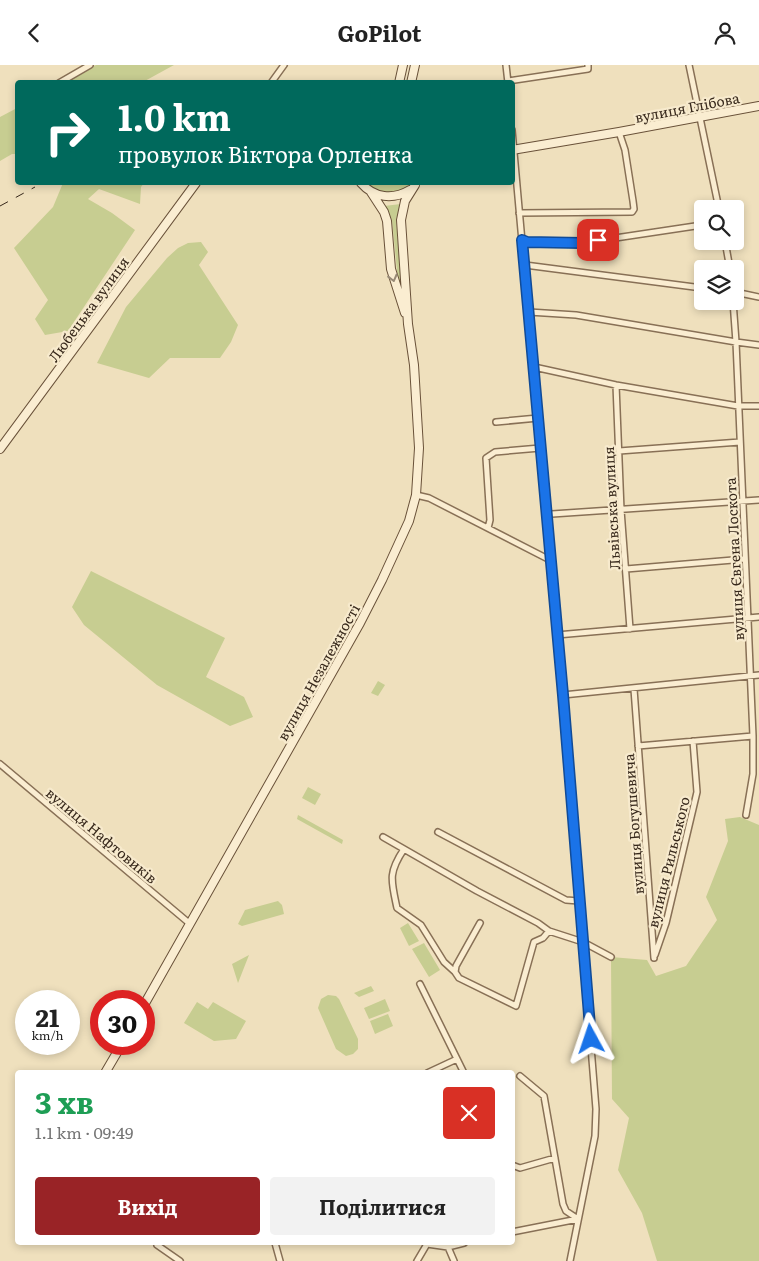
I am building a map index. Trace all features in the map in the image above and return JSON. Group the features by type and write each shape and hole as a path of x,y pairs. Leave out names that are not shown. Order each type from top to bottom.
{"street":[{"path":"64,80 90,65"},
{"path":"273,80 284,65"},
{"path":"400,80 403,65"},
{"path":"412,80 415,65"},
{"path":"506,65 508,80"},
{"path":"515,81 588,69 588,65"},
{"path":"689,65 717,200"},
{"name":"вулиця Глібова","path":"515,150 619,133 759,106"},
{"name":"вулиця Глібова","path":"519,213 632,212 634,209 625,149 619,133"},
{"path":"515,171 530,313 540,448 563,695 596,1109 595,1136 570,1261"},
{"name":"Любецька вулиця","path":"0,449 195,185"},
{"path":"356,185 370,191"},
{"name":"вулиця Незалежності","path":"363,185 370,191 387,221 391,269 408,324"},
{"name":"вулиця Незалежності","path":"370,191 391,197 404,193 415,185"},
{"name":"вулиця Незалежності","path":"152,990 360,623 409,521 416,495 419,448 414,365 408,324 401,220 405,201 415,185"},
{"path":"522,240 527,242 582,243 694,226"},
{"path":"525,265 694,287"},
{"path":"744,294 759,297"},
{"name":"вулиця Євгена Лоскота","path":"734,310 753,736 753,774 746,815"},
{"path":"530,313 576,315 759,345"},
{"path":"534,367 616,385 738,406 759,405"},
{"name":"Львівська вулиця","path":"616,385 630,629"},
{"path":"496,422 538,418"},
{"path":"619,451 740,442"},
{"path":"488,528 490,520 486,458 495,452 540,448"},
{"path":"416,495 426,496 550,560"},
{"path":"546,512 552,514 759,500"},
{"path":"626,569 745,559"},
{"path":"557,635 759,617"},
{"path":"563,695 759,675"},
{"name":"вулиця Богушевича","path":"634,689 654,958"},
{"path":"638,747 753,736"},
{"name":"вулиця Рильського","path":"654,958 666,923 697,792 693,741"},
{"name":"вулиця Нафтовиків","path":"0,764 189,923"},
{"path":"753,774 759,775"},
{"path":"438,832 566,900 580,901"},
{"path":"383,837 477,891 538,923 549,931 583,942 611,957"},
{"path":"404,849 395,863 392,873 397,908 421,925 444,962 459,978 516,1006 534,942 543,938 549,931"},
{"path":"455,972 456,965 480,923"},
{"path":"420,984 462,1070"},
{"path":"107,1070 116,1055"},
{"path":"433,1070 457,1059"},
{"path":"520,1076 544,1096 566,1211 578,1219"},
{"path":"515,1166 520,1168 555,1158"},
{"path":"515,1231 578,1219"},
{"path":"157,1245 180,1261"},
{"path":"276,1245 280,1261"},
{"path":"416,1261 425,1245"},
{"path":"437,1245 448,1247 456,1245"},
{"path":"448,1247 454,1261"}],"green space":[{"path":"96,65 174,65 147,80 69,80"},
{"path":"15,109 15,154 0,161 0,117"},
{"path":"62,185 142,185 140,204 99,189 88,199 112,213 135,230 68,331 45,335 35,319 48,300 14,248 53,207"},
{"path":"368,185 410,185 402,190 390,193 371,188"},
{"path":"401,204 396,219 400,282 398,281 392,220 384,206"},
{"path":"201,242 208,252 199,265 238,325 231,342 220,358 170,358 149,378 97,363 126,307 167,258 178,248 188,243"},
{"path":"91,571 225,638 206,677 244,697 253,717 230,726 157,685 84,625 72,607"},
{"path":"378,681 385,685 378,696 371,693"},
{"path":"308,787 321,794 315,805 302,798"},
{"path":"298,815 343,840 342,844 297,819"},
{"path":"740,817 759,825 759,1261 657,1261 642,1213 618,1170 629,1118 612,1099 611,957 647,960 656,976 686,966 717,920 706,897 728,841 725,819"},
{"path":"278,901 282,905 284,914 242,926 238,924 245,910"},
{"path":"408,923 419,941 409,946 400,928"},
{"path":"424,943 440,970 429,977 412,949"},
{"path":"249,955 238,983 232,964"},
{"path":"371,986 374,991 359,997 354,993"},
{"path":"328,995 336,996 339,999 358,1039 358,1049 353,1054 346,1056 336,1049 318,1008 321,999"},
{"path":"385,999 390,1011 369,1019 364,1008"},
{"path":"197,1002 208,1009 213,1002 246,1021 236,1039 214,1041 184,1023"},
{"path":"388,1014 393,1026 375,1034 370,1021"}],"railway":[{"path":"0,206 35,187"}],"route":[{"path":"591,1039 563,695 522,240 527,242 582,243 598,240"}]}
